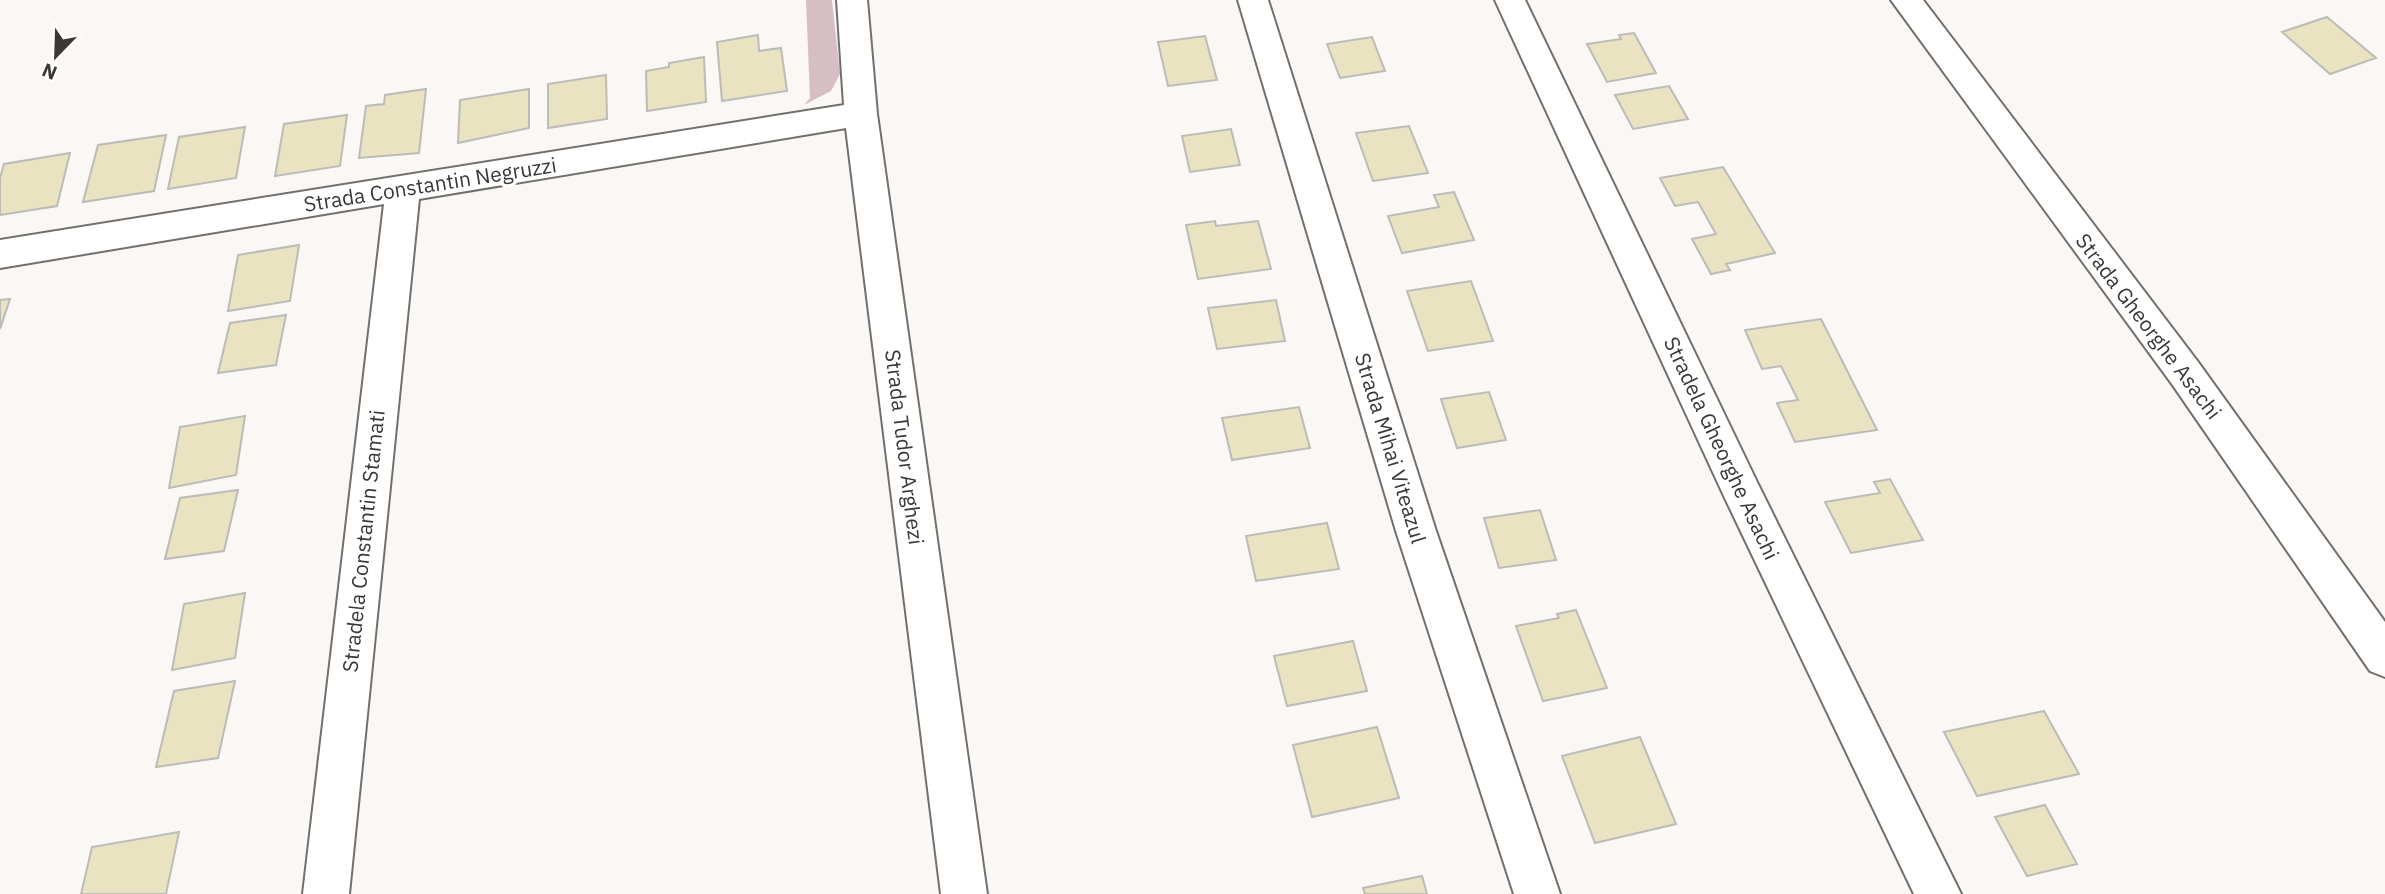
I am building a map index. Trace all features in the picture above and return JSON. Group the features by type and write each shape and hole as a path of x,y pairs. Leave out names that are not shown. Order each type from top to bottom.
{"street":[{"name":"Strada Tudor Arghezi","path":"852,0 861,114 964,894"},
{"name":"Strada Mihai Viteazul","path":"1253,0 1416,531 1537,894"},
{"name":"Stradela Gheorghe Asachi","path":"1510,0 1743,494 1938,894"},
{"name":"Strada Gheorghe Asachi","path":"1906,0 1949,61 2185,373 2385,657"},
{"name":"Strada Constantin Negruzzi","path":"0,254 861,114"},
{"name":"Stradela Constantin Stamati","path":"326,894 403,188"}],"shaded area":[{"path":"806,0 832,0 840,74 831,91 804,105 810,98"}],"building":[{"path":"2327,17 2376,58 2330,74 2282,32"},
{"path":"1634,33 1656,73 1607,82 1587,44 1621,39 1619,35"},
{"path":"758,35 759,51 781,48 787,91 722,101 717,42"},
{"path":"1205,36 1217,80 1168,86 1158,42"},
{"path":"1372,37 1385,71 1340,78 1327,44"},
{"path":"704,57 706,102 647,111 646,71 669,67 669,63"},
{"path":"606,75 607,119 548,128 548,84"},
{"path":"1669,86 1688,119 1633,129 1615,95"},
{"path":"426,89 419,153 359,158 366,106 384,104 385,95"},
{"path":"529,89 529,128 458,143 460,100"},
{"path":"347,115 340,166 275,176 284,124"},
{"path":"1409,126 1428,173 1373,181 1356,133"},
{"path":"245,127 236,178 168,189 179,137"},
{"path":"1231,129 1240,165 1190,172 1182,136"},
{"path":"166,135 154,191 83,202 98,145"},
{"path":"70,153 57,206 0,215 0,178 4,164"},
{"path":"1723,167 1775,253 1726,264 1730,270 1711,274 1692,239 1716,234 1698,202 1675,206 1660,178"},
{"path":"1454,192 1474,240 1402,253 1388,216 1439,207 1434,195"},
{"path":"1215,221 1216,226 1258,221 1271,269 1198,279 1186,225"},
{"path":"299,245 290,301 228,311 238,255"},
{"path":"1471,281 1493,341 1428,351 1407,291"},
{"path":"10,299 0,329 0,300"},
{"path":"1276,300 1285,341 1217,349 1208,308"},
{"path":"286,315 276,365 218,373 230,323"},
{"path":"1821,319 1877,430 1795,442 1777,403 1798,400 1781,366 1762,369 1745,330"},
{"path":"1489,392 1506,440 1457,448 1441,399"},
{"path":"1299,407 1310,448 1232,460 1222,418"},
{"path":"245,416 236,475 169,488 180,427"},
{"path":"1890,479 1923,540 1851,553 1825,502 1880,493 1874,482"},
{"path":"238,490 224,551 165,559 180,498"},
{"path":"1540,510 1556,560 1499,568 1484,518"},
{"path":"1327,523 1339,569 1256,581 1246,536"},
{"path":"245,593 235,658 172,670 184,604"},
{"path":"1576,610 1607,688 1543,701 1516,626 1559,618 1557,614"},
{"path":"1353,641 1367,691 1287,706 1274,656"},
{"path":"235,681 218,758 156,767 174,691"},
{"path":"2044,711 2079,774 1977,796 1944,732"},
{"path":"1377,727 1399,798 1312,817 1293,745"},
{"path":"1640,737 1676,824 1595,843 1562,756"},
{"path":"2045,805 2077,864 2027,876 1995,817"},
{"path":"179,832 166,894 81,894 92,847"},
{"path":"1422,876 1427,894 1365,894 1363,888"}]}
